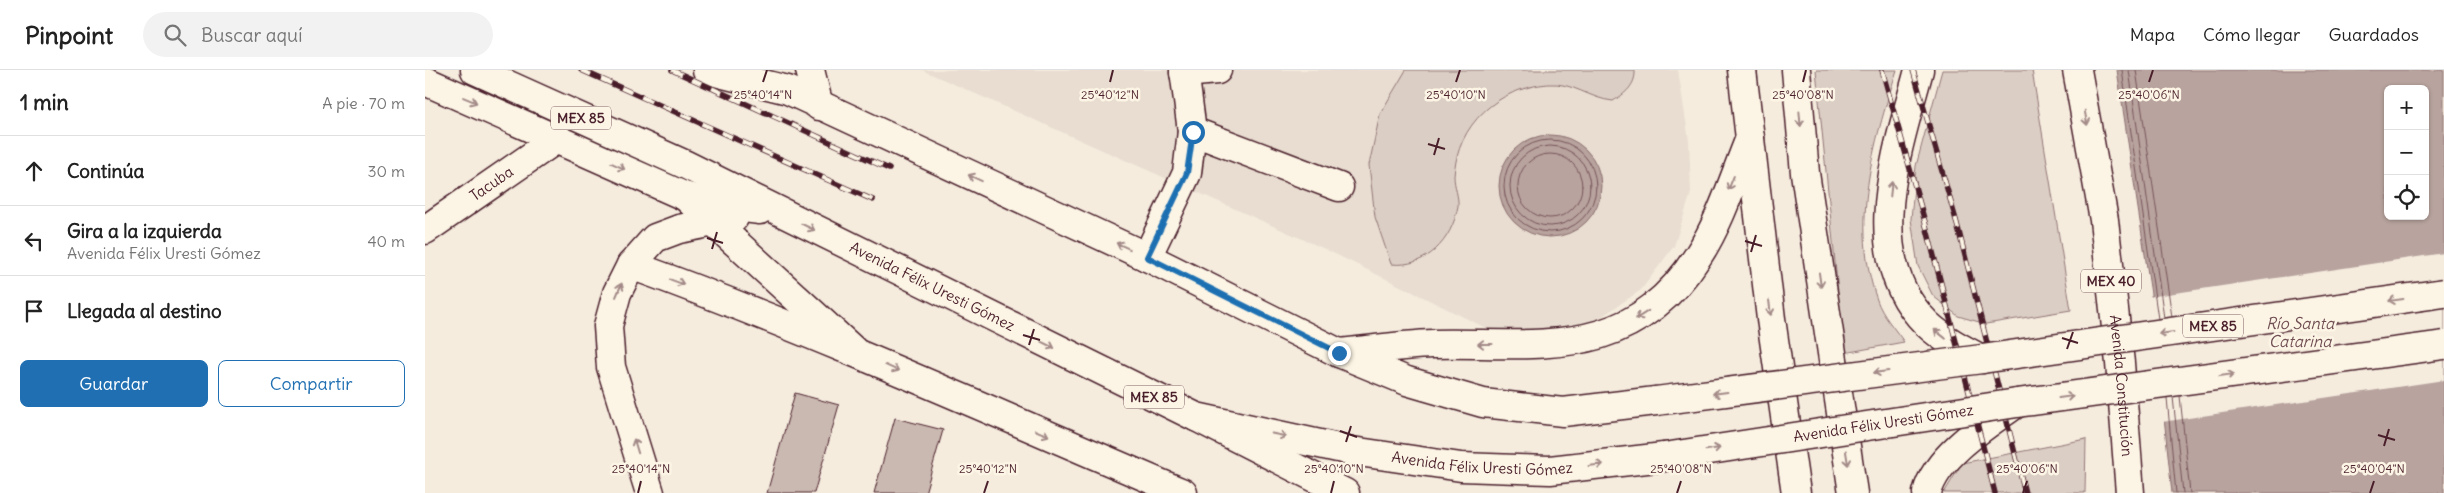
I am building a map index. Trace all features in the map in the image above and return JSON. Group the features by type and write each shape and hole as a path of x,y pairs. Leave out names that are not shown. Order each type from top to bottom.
{"main road":[{"name":"Avenida Félix Uresti Gómez","path":"475,70 686,166 1195,417 1352,451 1461,467 1550,470 1664,456 2017,403 2444,345"},
{"path":"764,70 788,90"},
{"path":"810,70 819,106"},
{"path":"1147,257 1187,173 1193,132 1184,72 1217,70"},
{"path":"1742,70 1771,319 1797,493"},
{"path":"1796,70 1805,173 1853,493"},
{"path":"1919,70 1892,178 1887,216 1893,266 1899,286 1912,308 1927,324 1947,340 1982,359"},
{"name":"Avenida Constitución","path":"2077,70 2104,220 2120,363 2131,493"},
{"name":"MEX 85","path":"709,71 788,90 1147,257 1339,353 1407,381 1483,403 1563,412 1982,359 2444,293"},
{"path":"425,81 684,196 730,206 777,211"},
{"path":"1193,132 1339,188"},
{"name":"Tacuba","path":"425,230 557,138"},
{"path":"1339,353 1431,344 1563,343 1609,333 1645,315 1673,288 1698,256 1716,220 1750,138"},
{"path":"684,196 715,222 853,350"},
{"path":"650,493 611,367 608,326 617,293 631,265 655,238 679,229 777,211"},
{"path":"631,265 720,297 853,350 1183,493"},
{"path":"1927,493 1929,485 1944,461 1983,427 2017,403"},
{"path":"1195,417 1345,493"}],"shaded area":[{"path":"922,70 1678,70 1689,141 1691,193 1674,246 1641,290 1595,321 1542,334 1488,329 1325,249"},
{"path":"1406,70 1635,70 1635,75 1632,85 1613,101 1605,100 1573,88 1548,84 1530,87 1497,101 1483,112 1463,140 1457,157 1454,176 1458,206 1455,219 1443,241 1426,257 1415,262 1391,264 1375,217 1369,165 1380,114"},
{"path":"1816,70 1897,70 1873,155 1865,213 1865,242 1869,271 1879,306 1904,342 1844,353"},
{"path":"1942,70 2032,70 2071,310 1986,324 1958,316 1933,296 1918,266 1911,219 1916,166"},
{"path":"2086,439 2085,493 1944,493 1962,463"}],"water":[{"name":"Río Santa Catarina","path":"2117,70 2444,70 2444,493 2172,493 2151,294"},
{"path":"1550,135 1570,139 1586,150 1597,166 1601,186 1597,206 1586,222 1570,233 1550,237 1530,233 1514,222 1503,206 1499,186 1503,166 1514,150 1530,139"}],"pier":[{"path":"2444,253 2444,380 2162,422 2148,297"}],"building":[{"path":"795,393 839,405 814,493 767,493"},
{"path":"895,418 943,430 925,493 874,493"}],"railway":[{"path":"581,70 873,200"},
{"path":"672,70 889,169"},
{"path":"1882,70 1927,229 1995,493"},
{"path":"1913,70 1956,220 2025,493"}],"route":[{"path":"1193,132 1187,173 1147,257 1339,353"}]}
